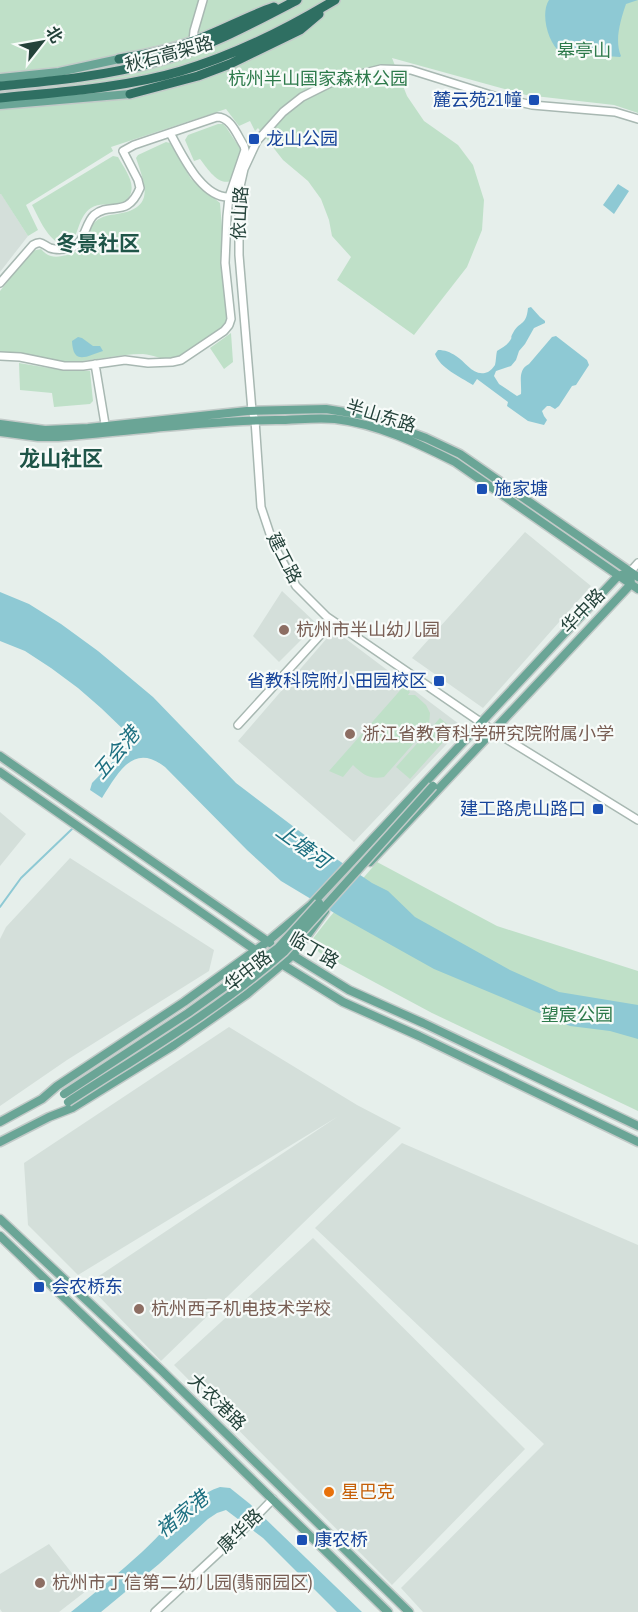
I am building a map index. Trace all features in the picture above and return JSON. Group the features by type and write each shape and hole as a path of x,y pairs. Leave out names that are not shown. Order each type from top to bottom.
{"highway":[{"path":"119,59 156,52 193,41 255,13 296,0"},
{"name":"秋石高架路","path":"0,86 30,84 122,70 160,61 220,38 296,0"},
{"path":"130,94 198,76 230,64 300,30 336,0"},
{"name":"秋石高架路","path":"0,98 126,83 180,71 233,52 336,0"}],"main road":[{"path":"0,78 59,72 119,59"},
{"path":"0,105 130,94"},
{"name":"半山东路","path":"0,432 58,437 252,411 326,408 363,415 426,438 460,454 638,578"},
{"name":"半山东路","path":"0,424 45,430 106,430 255,420 333,419 385,430 455,462 634,587"},
{"name":"华中路","path":"0,1122 42,1099 57,1086 158,1020 267,942 310,905 618,576 630,572 634,587 492,730 323,913 293,955 283,965 247,994 174,1045 72,1108 0,1142"},
{"name":"华中路","path":"50,1117 66,1098 278,948 431,784 467,739"},
{"name":"华中路","path":"431,784 476,748"},
{"name":"临丁路","path":"0,756 267,942 293,955 349,990 638,1126"},
{"name":"临丁路","path":"0,772 256,950 343,1002 419,1036 638,1142"},
{"name":"华中路","path":"42,1099 66,1098"},
{"name":"大农港路","path":"2,1220 162,1371 409,1612"},
{"name":"大农港路","path":"0,1236 388,1612"}],"street":[{"path":"193,41 203,0"},
{"name":"依山路","path":"252,411 238,255 239,194 244,169 257,141 283,112 302,97 336,80 381,69 411,70 494,96 532,105 615,111 638,119"},
{"path":"0,283 37,242 56,249 74,247 97,213 124,208 132,202 140,188 123,151 217,117 227,119 245,150 229,197 225,263 231,319 225,332 181,360 172,362 125,360 83,366 64,366 20,357 0,356"},
{"path":"170,133 192,173 199,181 224,198 239,194"},
{"path":"95,364 106,430"},
{"name":"建工路","path":"252,411 255,420 261,507 274,546 296,586 333,621 492,730"},
{"name":"华中路","path":"630,572 638,563"},
{"path":"238,724 333,621"},
{"path":"492,730 638,820"},
{"name":"康华路","path":"155,1612 273,1499"}],"shaded area":[{"path":"0,192 28,236 0,272"},
{"path":"525,532 591,586 483,708 412,658"},
{"name":"杭州市半山幼儿园","path":"282,591 317,624 279,662 253,636"},
{"name":"浙江省教育科学研究院附属小学","path":"334,630 463,727 354,842 238,741"},
{"path":"0,812 26,834 0,866"},
{"path":"70,858 214,950 209,971 67,1060 0,1106 0,939 6,927"},
{"path":"229,1027 357,1105 401,1128 161,1361 87,1284 337,1117 78,1275 28,1225 24,1163"},
{"path":"402,1143 638,1245 638,1612 423,1612 401,1588 544,1444 315,1228"},
{"path":"313,1238 525,1449 392,1585 174,1365"},
{"name":"杭州市丁信第二幼儿园(翡丽园区)","path":"49,1544 86,1591 59,1612 2,1612 0,1609 0,1574"}],"green space":[{"name":"杭州半山国家森林公园","path":"0,0 638,0 638,113 614,105 526,95 392,58 407,96 424,121 458,145 473,165 484,200 482,230 467,267 414,335 337,280 351,257 332,236 321,199 308,181 283,160 258,128 255,131 250,121 239,126 226,109 111,147 113,151 26,205 38,230 28,236 0,194"},
{"path":"218,124 226,127 241,150 231,181 226,182 217,179 200,159 194,161 185,140 188,135"},
{"path":"166,142 170,143 191,179 220,203 221,269 227,316 225,325 175,359 143,354 64,362 0,352 0,291 32,251 41,249 48,255 56,257 70,254 80,247 91,226 98,219 138,207 143,201 144,186 136,158"},
{"path":"113,156 118,157 130,178 132,189 127,200 120,204 94,206 84,215 71,244 64,246 58,243 45,228 32,205"},
{"path":"231,333 233,362 224,369 210,348"},
{"path":"19,363 61,370 90,371 93,401 90,404 54,407 52,393 20,390"},
{"path":"404,686 410,692 408,695 415,695 426,705 430,713 429,726 384,777 367,776 353,765 343,777 329,771"},
{"path":"440,718 454,730 410,779 396,767"},
{"name":"望宸公园","path":"377,862 497,926 638,971 638,1111 432,1013 320,953 311,941"}],"water":[{"path":"549,0 638,0 626,4 622,16 618,36 621,56 561,53 549,36 545,20"},
{"path":"618,184 629,191 614,214 603,205"},
{"path":"531,307 545,323 534,328 511,366 496,371 494,376 499,384 517,396 521,394 523,370 552,337 556,336 587,360 589,365 559,406 555,409 547,406 542,411 547,420 544,425 528,421 507,406 508,402 477,379 473,385 451,372 441,364 435,354 438,350 447,352 478,373 488,372 495,365 497,351 509,342 516,329 526,318 528,308"},
{"path":"78,337 93,346 100,346 103,351 86,357 78,356 73,349 72,341"},
{"name":"上塘河","path":"0,592 29,604 98,651 153,697 236,783 335,858 388,891 415,917 510,970 559,992 638,1005 638,1039 610,1031 570,1026 434,969 341,917 281,881 165,767 154,760 135,759 128,764 114,779 102,798 90,790 92,783 127,747 130,741 127,733 78,688 51,668 25,651 0,641"},
{"name":"褚家港","path":"220,1487 230,1488 250,1504 362,1612 337,1612 263,1538 226,1510 208,1519 159,1564 101,1612 71,1612 151,1544 189,1506 210,1491"}],"waterway":[{"name":"五会港","path":"0,907 21,878 72,829"}],"place":[{"name":"麓云苑21幢","path":"534,100"},
{"name":"龙山公园","path":"254,139"},
{"name":"施家塘","path":"482,489"},
{"name":"杭州市半山幼儿园","path":"284,630"},
{"name":"省教科院附小田园校区","path":"439,681"},
{"name":"浙江省教育科学研究院附属小学","path":"350,734"},
{"name":"建工路虎山路口","path":"598,809"},
{"name":"会农桥东","path":"39,1287"},
{"name":"杭州西子机电技术学校","path":"139,1309"},
{"name":"星巴克","path":"329,1492"},
{"name":"康农桥","path":"302,1540"},
{"name":"杭州市丁信第二幼儿园(翡丽园区)","path":"40,1583"}],"district":[{"name":"冬景社区","path":"98,244"},
{"name":"龙山社区","path":"61,459"}],"park label":[{"name":"皋亭山","path":"584,51"}]}
